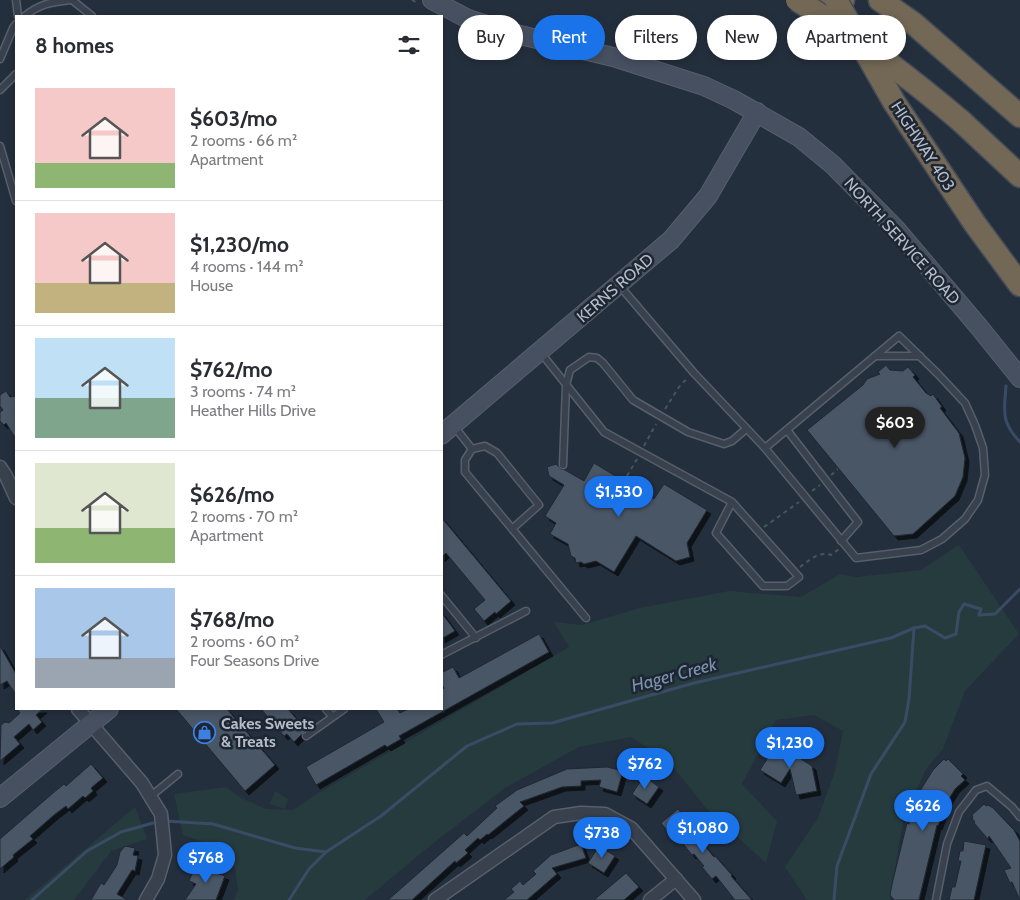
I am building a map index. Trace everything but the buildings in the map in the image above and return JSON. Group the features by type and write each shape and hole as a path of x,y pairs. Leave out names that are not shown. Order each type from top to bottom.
{"highway":[{"path":"797,0 906,75 961,121 1020,176"},
{"path":"810,0 843,0"},
{"name":"HIGHWAY 403","path":"836,0 894,102 975,224 1020,285"},
{"path":"880,0 912,23 958,61 1020,116"}],"street":[{"name":"NORTH SERVICE ROAD","path":"432,0 468,19 511,33 613,57 704,86 756,112 799,137 833,165 896,229 1020,378"},
{"name":"KERNS ROAD","path":"447,430 671,240 708,196 756,112"},
{"path":"0,468 15,496"},
{"path":"79,710 142,783 161,814 165,855 158,879 146,900"},
{"path":"0,798 108,710"},
{"path":"435,900 554,817 581,813 606,814 631,828 694,900"},
{"path":"650,900 676,879"}],"lane":[{"path":"16,0 18,15"},
{"path":"26,15 47,2 71,0 91,15"},
{"path":"0,59 12,28 15,25"},
{"path":"0,90 15,75"},
{"path":"0,146 15,198"},
{"path":"619,285 694,374 765,448 856,558 921,550 942,539 965,519 978,500 984,474 983,448 965,403 899,336 765,448"},
{"path":"540,352 604,432 732,502 799,576 787,586 764,586 716,534 732,502"},
{"path":"875,356 920,356"},
{"path":"563,465 566,385 570,370 589,357 597,358 633,400 688,432 724,444 732,441 746,429"},
{"path":"447,430 472,449"},
{"path":"786,430 858,522 842,540"},
{"path":"512,529 539,505 497,453 485,446 472,449 466,460 465,472 512,529 586,618"},
{"path":"443,597 476,638"},
{"path":"443,654 526,611"},
{"path":"327,710 332,716"},
{"path":"306,736 342,710"},
{"path":"150,796 178,774"},
{"path":"936,900 947,844 959,812 976,790 987,786 1012,807 1020,817"}],"path":[{"path":"758,531 806,497 838,469"},
{"path":"794,571 816,555 822,553 831,554"}],"green space":[{"path":"959,545 1019,634 965,691 943,749 926,769 903,820 890,900 807,900 785,867 818,818 835,771 843,731 814,715 776,720 742,784 777,821 766,863 707,809 669,762 631,737 579,747 505,788 431,845 365,900 234,900 238,890 235,868 223,849 183,835 174,794 226,787 241,798 266,809 293,810 317,794 569,647 554,622 582,625 640,608 729,591 801,597 840,574 856,577 921,570"},
{"path":"275,791 288,799 285,809 270,804"},
{"path":"135,807 147,839 111,851 74,900 25,900"}],"waterway":[{"name":"Hager Creek","path":"1006,386 1005,416 1014,435 1020,442"},
{"name":"Hager Creek","path":"289,900 309,869 326,852 381,816 467,746 517,724 552,723 694,683 891,638 914,628 925,626 945,638 956,634 959,612 964,604 981,609 979,615 995,614 1020,589"},
{"path":"834,900 837,866 871,774 905,722 909,699 914,628"},
{"path":"166,821 213,824 295,848 326,852"},
{"path":"32,900 87,851 121,832 153,823"}],"place":[{"name":"Cakes Sweets & Treats","path":"205,732"}]}
